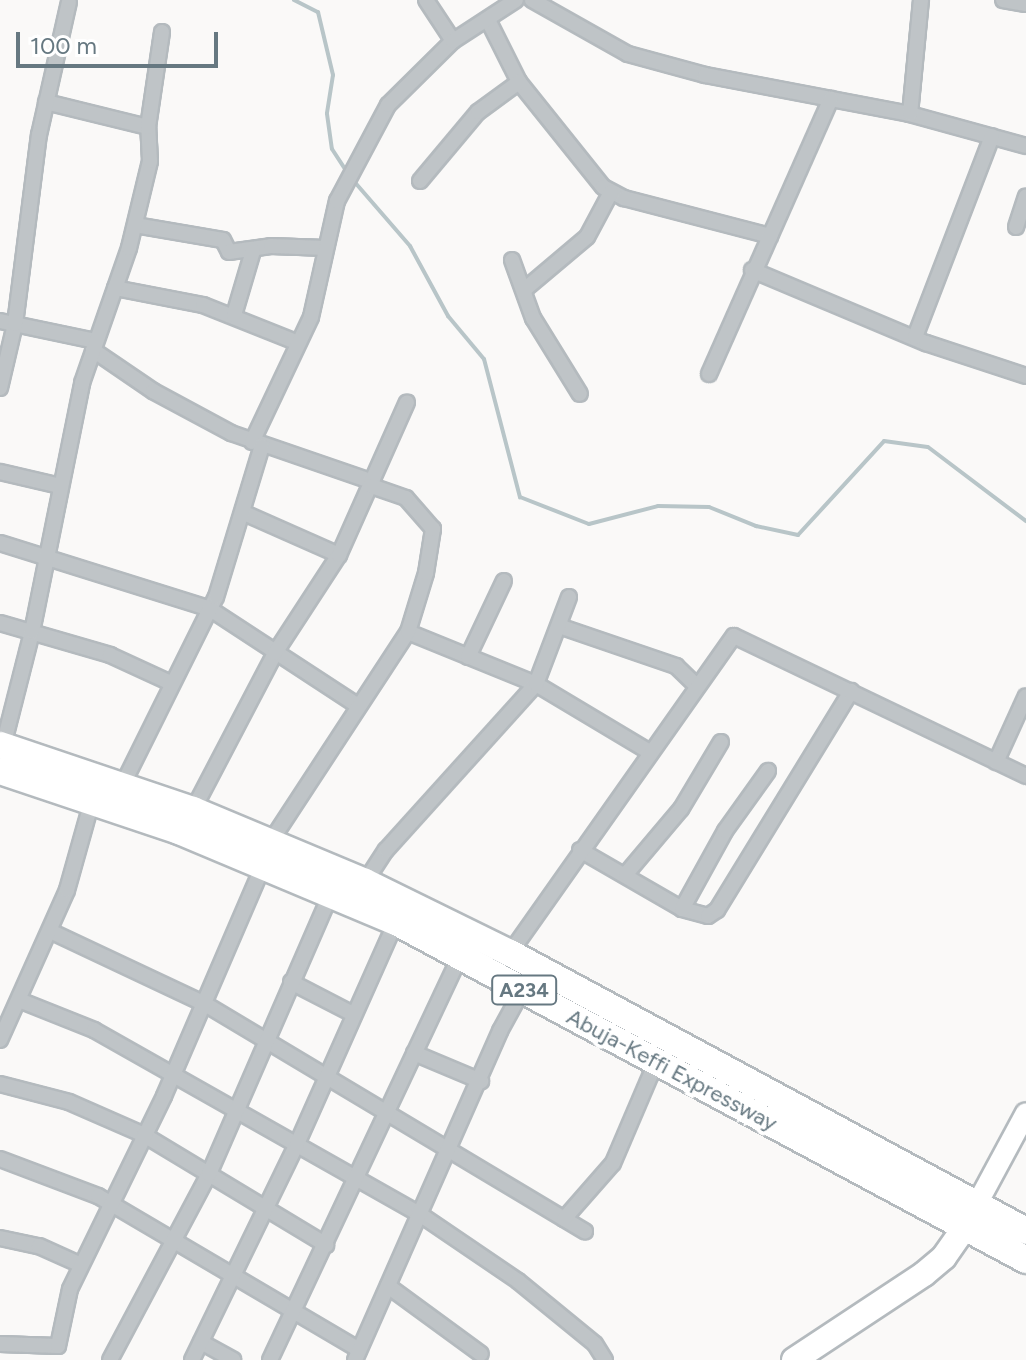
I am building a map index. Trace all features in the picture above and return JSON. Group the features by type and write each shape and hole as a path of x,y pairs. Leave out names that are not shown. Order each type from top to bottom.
{"highway":[{"name":"Abuja-Keffi Expressway","path":"1,754 122,786 193,810 365,882 510,953 971,1215 1026,1260"},
{"name":"Abuja-Keffi Expressway","path":"1,754 92,801 331,893 396,922 656,1062 971,1215 1026,1231"}],"main road":[{"path":"794,1360 924,1274 944,1257 971,1215 1026,1113"}],"street":[{"path":"426,0 453,41"},
{"path":"122,786 210,609 244,513 257,444 296,342 311,317 337,201 388,105 453,41 516,0"},
{"path":"532,0 628,54 705,75 910,114 1026,146"},
{"path":"910,114 921,0"},
{"path":"1003,0 1026,4"},
{"path":"0,388 8,322 46,102 69,2"},
{"path":"488,20 519,82 611,192 770,236"},
{"path":"1,754 32,632 60,486 95,346 135,225 150,161 148,127 162,32"},
{"path":"420,181 478,112 519,82"},
{"path":"709,374 752,270 831,99"},
{"path":"46,102 148,127"},
{"path":"915,337 992,136"},
{"path":"524,290 587,237 611,192"},
{"path":"1016,227 1026,197"},
{"path":"135,225 223,240 229,252 253,251 271,246 326,248"},
{"path":"234,315 253,251"},
{"path":"512,260 533,318 580,394"},
{"path":"752,270 915,337 1026,376"},
{"path":"115,288 234,315 296,342"},
{"path":"8,322 95,346 153,391 257,444 406,498 435,535 408,632 271,841"},
{"path":"193,810 275,653 339,555 407,402"},
{"path":"0,472 60,486"},
{"path":"244,513 339,555"},
{"path":"0,543 46,556 56,565 161,590 210,609 358,706"},
{"path":"468,657 504,581"},
{"path":"365,882 386,850 536,684 569,597"},
{"path":"0,623 110,655 171,683"},
{"path":"559,626 676,666 696,685"},
{"path":"408,632 536,684 648,751"},
{"path":"510,953 648,751 734,636 1026,776"},
{"path":"580,850 682,909 708,916 717,910 851,691"},
{"path":"996,762 1026,696"},
{"path":"626,874 681,809 721,742"},
{"path":"682,909 725,831 768,771"},
{"path":"0,1039 50,931 92,801"},
{"path":"0,1344 58,1346 81,1265 108,1204 175,1073 263,866"},
{"path":"110,1360 209,1174 331,893"},
{"path":"192,1360 263,1207 297,1144 323,1076 396,922"},
{"path":"50,931 205,1004 388,1117 585,1231"},
{"path":"270,1360 292,1308 388,1117 460,956"},
{"path":"291,982 353,1014"},
{"path":"0,1159 108,1204 292,1308 357,1355 418,1213 523,989"},
{"path":"19,1000 94,1030 175,1073 357,1182 418,1213 518,1281 595,1344 605,1360"},
{"path":"414,1053 481,1081"},
{"path":"564,1219 613,1163 656,1062"},
{"path":"0,1084 69,1102 144,1135 326,1245"},
{"path":"0,1238 39,1246 81,1265"},
{"path":"388,1286 481,1354"},
{"path":"201,1342 233,1360"}],"waterway":[{"path":"294,0 318,12 333,75 327,114 332,149 347,172"},
{"path":"352,179 410,246 448,316 484,359 520,497 589,524 658,506 709,507 756,526 798,535 884,441 928,447 1026,521"}]}
